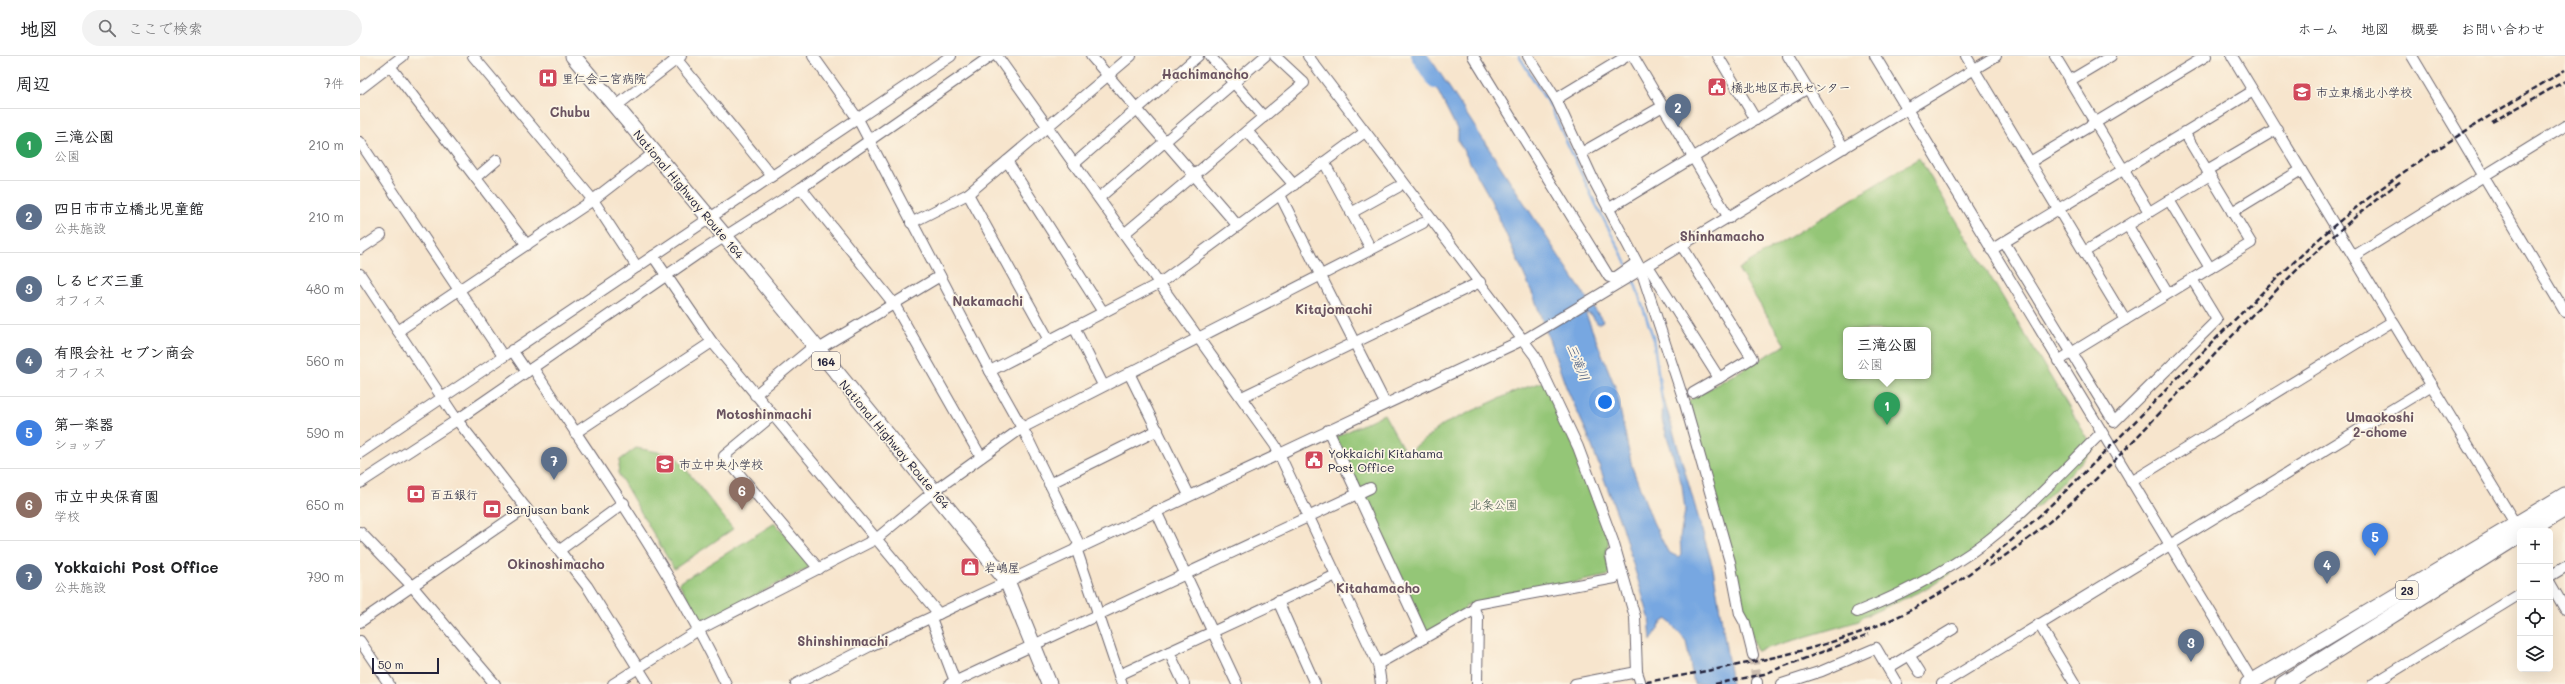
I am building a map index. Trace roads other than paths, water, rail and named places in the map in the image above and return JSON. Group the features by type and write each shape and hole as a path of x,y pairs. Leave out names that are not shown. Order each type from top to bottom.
{"highway":[{"name":"National Highway Route 164","path":"573,56 710,217 815,348 1007,581 1050,684"},
{"name":"23","path":"2525,528 2565,495"},
{"name":"23","path":"2527,528 2565,509"},
{"name":"23","path":"2252,683 2517,533"},
{"name":"23","path":"2283,684 2517,534"}],"street":[{"path":"360,89 403,56"},
{"path":"473,56 593,200 637,267"},
{"path":"813,56 858,120 911,223 1022,428 1078,547 1097,615 1120,680 1169,652 1336,575"},
{"path":"360,453 710,217 858,120 951,56"},
{"path":"360,483 457,420 725,236 801,188 991,56"},
{"path":"997,56 1199,336 1279,453 1378,664 1381,684"},
{"path":"1091,56 1193,176 1238,226"},
{"path":"911,223 968,194 1132,56"},
{"path":"1074,164 1198,56"},
{"path":"1210,56 1264,117"},
{"path":"1100,198 1265,56"},
{"path":"1124,234 1304,83 1275,56"},
{"path":"1308,56 1480,282 1526,338 1560,406 1578,447 1613,541 1635,617 1637,672 1641,684"},
{"path":"1473,56 1609,277 1639,267"},
{"path":"1528,56 1556,99 1608,209 1639,267 1718,378"},
{"path":"1556,99 1627,56"},
{"path":"1633,56 1729,218"},
{"path":"1718,56 1756,120"},
{"path":"1788,56 1844,148"},
{"path":"1875,56 2252,683"},
{"path":"1966,56 2125,320"},
{"path":"796,684 817,680 870,646 1078,547 1526,338 1639,267 1682,246 1996,56"},
{"path":"2054,56 2149,212"},
{"path":"2070,81 2111,56"},
{"path":"2030,162 2206,56"},
{"path":"2232,56 2519,528"},
{"path":"2412,56 2565,312"},
{"path":"615,107 678,57 772,176"},
{"path":"390,66 528,245"},
{"path":"1608,209 1808,88"},
{"path":"1991,250 2254,91"},
{"path":"1581,153 1663,106"},
{"path":"2354,256 2565,126"},
{"path":"2084,252 2169,200 2276,129"},
{"path":"1247,131 1294,185"},
{"path":"990,371 1160,283 1365,132"},
{"path":"2058,361 2251,243 2184,132"},
{"path":"360,142 459,290 508,353 530,370 624,504 700,629 726,684"},
{"path":"398,332 593,200 655,152"},
{"path":"476,178 497,160"},
{"path":"1007,161 1103,312"},
{"path":"1324,162 1371,249"},
{"path":"2232,212 2301,170"},
{"path":"1351,213 1398,187"},
{"path":"801,188 894,304 981,457"},
{"path":"968,194 1049,340"},
{"path":"1280,195 1385,403"},
{"path":"2169,200 2210,268"},
{"path":"613,684 700,629 876,539 934,491 1022,428 1320,274 1423,223"},
{"path":"2128,226 2168,293"},
{"path":"360,249 381,235"},
{"path":"2004,242 2114,422 2217,320 2192,279"},
{"path":"1682,246 1752,358 1693,393"},
{"path":"653,256 712,342 772,416 876,539 935,616 954,683 1033,643 1097,615 1370,488"},
{"path":"1639,267 1685,404 1730,562 1740,614 1745,623 1753,655"},
{"path":"360,274 457,420 587,586 648,684"},
{"path":"755,395 815,348 894,304 940,276"},
{"path":"1242,397 1480,282"},
{"path":"2131,482 2394,321"},
{"path":"1074,327 1103,386"},
{"path":"575,433 712,342"},
{"path":"1129,372 1189,495"},
{"path":"1942,684 2432,385"},
{"path":"772,416 724,456 819,569"},
{"path":"1049,484 1158,430"},
{"path":"1328,430 1424,638"},
{"path":"1857,612 1910,590 1971,553 2027,507 2101,433"},
{"path":"560,550 624,504"},
{"path":"360,622 526,508"},
{"path":"1156,511 1236,684"},
{"path":"360,532 412,586 495,684"},
{"path":"1378,664 1474,610 1476,604 1615,578 1610,556 1613,541"},
{"path":"2553,574 2565,567"},
{"path":"2553,588 2565,609"},
{"path":"2373,684 2517,596"},
{"path":"1278,601 1315,684"},
{"path":"1474,610 1478,617 1477,684"},
{"path":"2039,624 2075,684"},
{"path":"1888,668 1953,629"},
{"path":"360,641 389,684"},
{"path":"1782,684 1822,671 1876,648 1897,684"},
{"path":"1169,652 1184,684"},
{"path":"1909,655 1920,672"},
{"path":"1575,684 1637,672"}],"water":[{"path":"1420,56 1428,56 1434,64 1575,281 1603,321 1598,324 1592,316 1585,312 1616,389 1632,467 1653,522 1668,552 1678,557 1681,554 1680,537 1685,511 1682,485 1662,420 1663,396 1713,568 1732,684 1694,684 1686,641 1667,619 1661,623 1651,641 1649,617 1622,527 1587,433 1566,387 1534,297 1489,196 1458,141 1458,131"}],"waterway":[{"name":"三滝川","path":"1419,56 1435,81"},
{"path":"1519,56 1551,108 1595,203 1628,266"},
{"path":"1633,278 1653,337 1663,407"}],"tunnel":[{"path":"1753,655 1757,682"}],"railway":[{"path":"1637,684 1769,658 1834,641 1897,617 1957,582 1986,561 2039,516 2114,443 2258,296 2337,223 2399,175 2565,70"},
{"path":"2492,122 2565,81"},
{"path":"1989,566 2034,534 2076,498 2097,478 2273,294 2335,235 2367,207 2401,181"},
{"path":"1715,684 1764,674 1869,634"}],"place":[{"name":"里仁会二宮病院","path":"548,78"},
{"name":"橋北地区市民センター","path":"1717,87"},
{"name":"市立東橋北小学校","path":"2302,92"},
{"name":"四日市市立橋北児童館","path":"1678,127"},
{"name":"三滝公園","path":"1887,425"},
{"name":"Yokkaichi Kitahama Post Office","path":"1314,460"},
{"name":"市立中央小学校","path":"665,464"},
{"name":"Yokkaichi Post Office","path":"554,480"},
{"name":"百五銀行","path":"416,494"},
{"name":"Sanjusan bank","path":"492,509"},
{"name":"市立中央保育園","path":"742,510"},
{"name":"第一楽器","path":"2375,556"},
{"name":"岩嶋屋","path":"970,567"},
{"name":"有限会社 セブン商会","path":"2327,584"},
{"name":"しるビズ三重","path":"2191,662"}],"district":[{"name":"Hachimancho","path":"1205,73"},
{"name":"Chubu","path":"570,111"},
{"name":"Shinhamacho","path":"1722,235"},
{"name":"Nakamachi","path":"988,300"},
{"name":"Kitajomachi","path":"1334,308"},
{"name":"Motoshinmachi","path":"764,413"},
{"name":"Umaokoshi 2-chome","path":"2380,424"},
{"name":"Okinoshimacho","path":"556,563"},
{"name":"Kitahamacho","path":"1378,587"},
{"name":"Shinshinmachi","path":"843,640"}],"park label":[{"name":"北条公園","path":"1494,504"}]}
